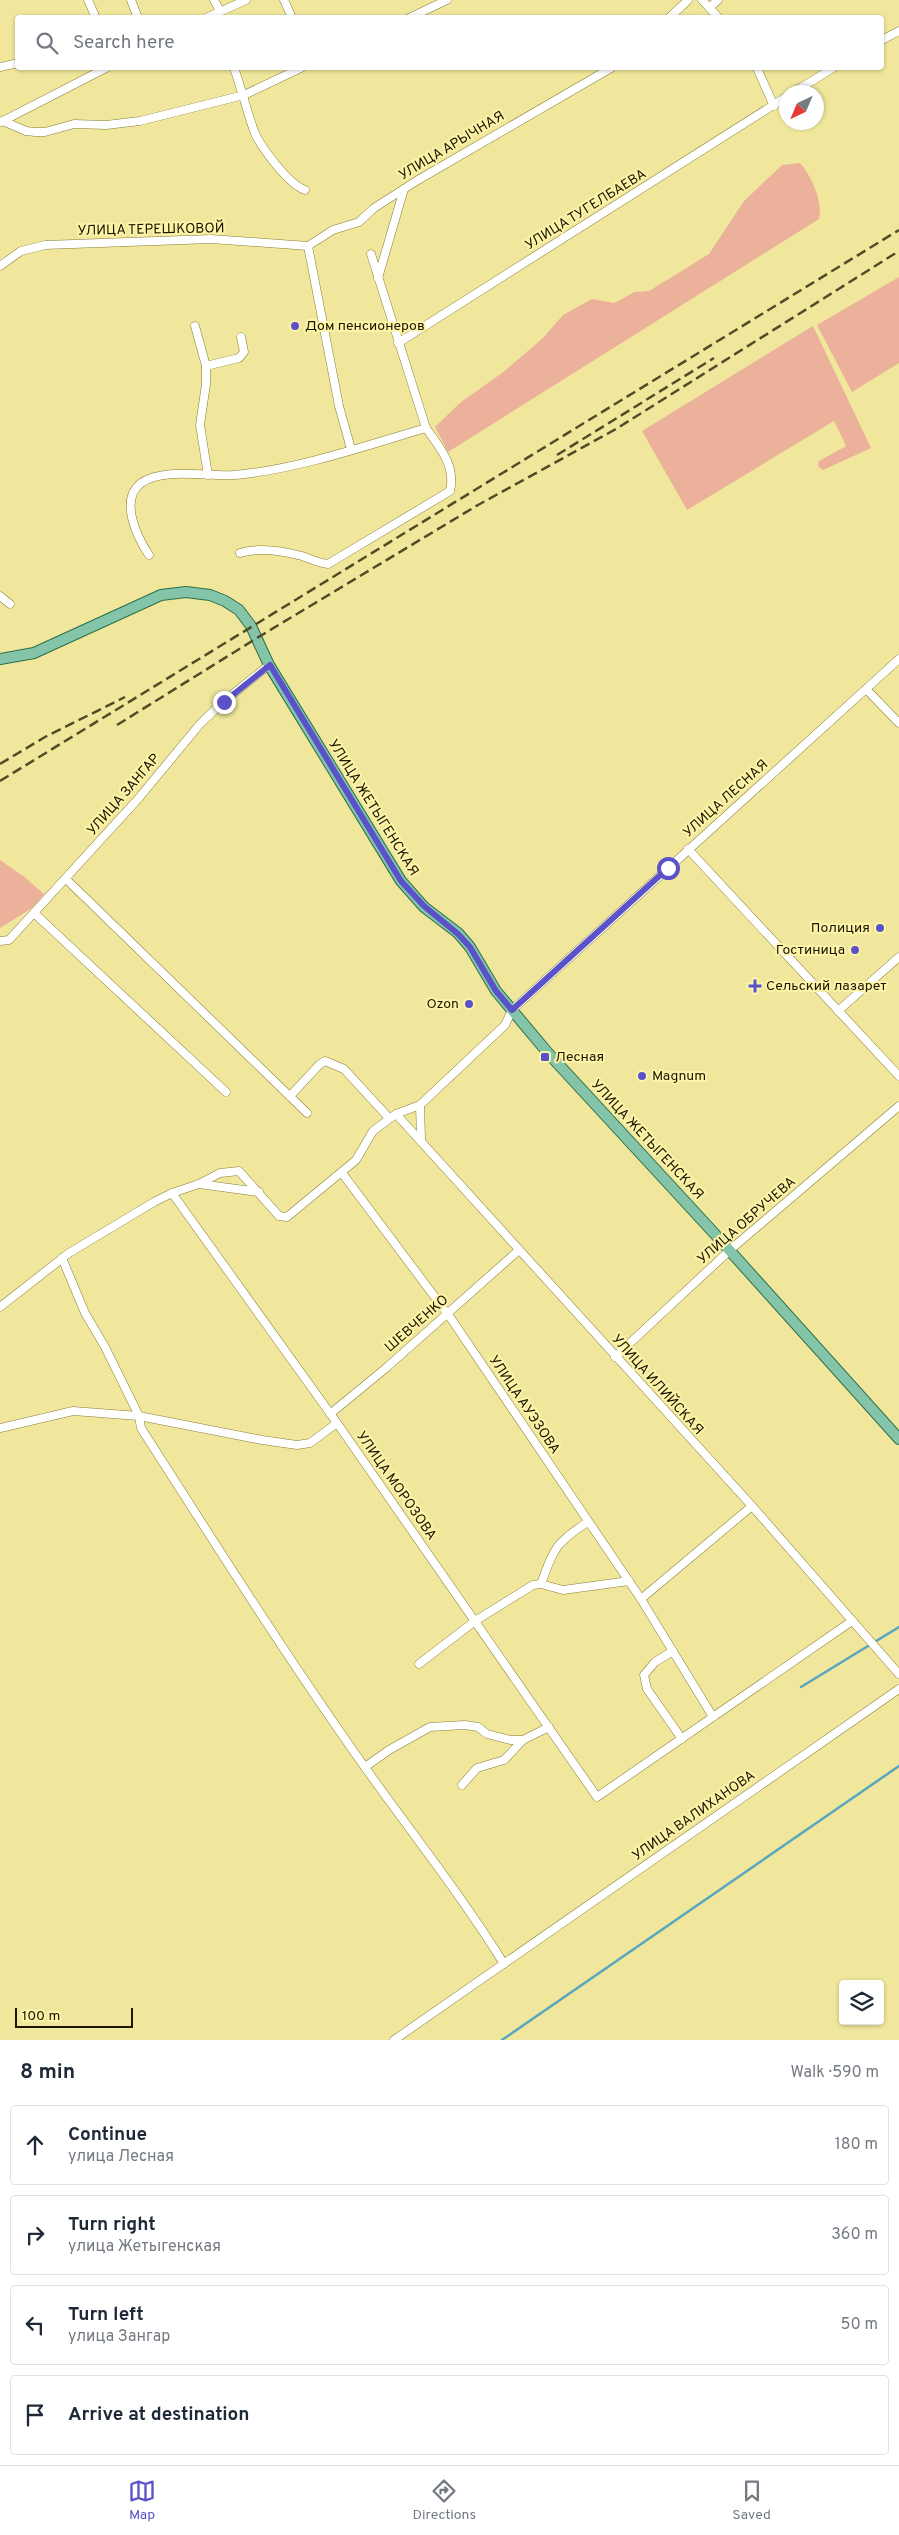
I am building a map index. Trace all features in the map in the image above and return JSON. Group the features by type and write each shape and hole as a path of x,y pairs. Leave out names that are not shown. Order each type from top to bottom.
{"main road":[{"name":"УЛИЦА ЖЕТЫГЕНСКАЯ","path":"0,659 34,653 161,595 186,592 210,594 239,610 251,626 270,665 401,881 424,906 458,934 470,947 496,991 548,1053 730,1250 899,1439"}],"street":[{"path":"88,0 95,15"},
{"path":"131,0 137,15"},
{"path":"214,0 220,11"},
{"path":"213,15 246,0"},
{"path":"284,0 291,15"},
{"path":"415,15 447,0"},
{"path":"672,15 688,0"},
{"path":"702,0 717,15"},
{"path":"710,7 718,0"},
{"path":"884,39 899,31"},
{"path":"0,67 15,64"},
{"path":"2,122 102,70"},
{"path":"235,70 244,95 253,130 281,170 292,182 305,190"},
{"path":"2,122 26,131 45,132 74,124 140,121 244,95 297,70"},
{"name":"УЛИЦА АРЫЧНАЯ","path":"308,246 333,230 359,222 374,208 404,189 608,70"},
{"path":"757,70 774,106"},
{"path":"805,85 830,70"},
{"name":"УЛИЦА ТУГЕЛБАЕВА","path":"398,343 779,103"},
{"path":"378,278 404,189"},
{"name":"УЛИЦА ТЕРЕШКОВОЙ","path":"0,266 21,251 45,245 211,239 308,246"},
{"path":"308,246 339,406 351,450"},
{"path":"240,552 247,550 277,551 317,563 328,564 450,491 452,473 448,462 426,428 398,343 372,254"},
{"path":"195,326 206,366 206,384 200,425 208,475"},
{"path":"206,366 239,358 244,352 241,337"},
{"path":"149,555 134,525 130,501 134,491 141,483 152,478 236,475 272,469 351,450 426,428"},
{"path":"0,596 10,604"},
{"name":"УЛИЦА ЛЕСНАЯ","path":"342,1173 356,1160 371,1134 392,1116 420,1105 505,1024 512,1010 899,659"},
{"name":"УЛИЦА ЗАНГАР","path":"0,941 9,940 66,880 200,724 270,665"},
{"path":"866,689 899,723"},
{"path":"688,850 899,1076"},
{"path":"66,880 307,1113"},
{"path":"34,913 226,1092"},
{"path":"838,1011 899,957"},
{"name":"УЛИЦА ИЛИЙСКАЯ","path":"290,1096 325,1061 344,1068 392,1116 421,1139 615,1357 752,1506 899,1674"},
{"path":"420,1105 421,1139"},
{"name":"УЛИЦА ОБРУЧЕВА","path":"615,1357 730,1250 899,1106"},
{"path":"0,1306 62,1258 172,1192 199,1184 220,1173 239,1171 279,1216 285,1218 342,1173"},
{"name":"УЛИЦА АУЭЗОВА","path":"342,1173 447,1314 629,1581 713,1717"},
{"path":"199,1184 259,1192"},
{"name":"УЛИЦА МОРОЗОВА","path":"172,1192 330,1414 597,1797 682,1739"},
{"name":"ШЕВЧЕНКО","path":"330,1414 519,1250"},
{"path":"62,1258 84,1313 104,1347 139,1416 142,1428 253,1605 365,1767 455,1889 504,1964"},
{"path":"0,1428 73,1411 139,1416 262,1440 297,1444 310,1443 336,1423"},
{"path":"641,1600 706,1542 752,1506"},
{"path":"541,1584 555,1548 565,1537 588,1522"},
{"path":"419,1664 475,1621 534,1585 541,1584 563,1590 629,1581"},
{"path":"673,1651 655,1662 644,1675 647,1689 682,1739 852,1621"},
{"name":"УЛИЦА ВАЛИХАНОВА","path":"394,2040 899,1689"},
{"path":"365,1767 389,1750 430,1727 465,1725 478,1727 499,1739 523,1740"},
{"path":"462,1785 477,1768 504,1760 523,1740 549,1727"}],"shaded area":[{"path":"800,163 809,175 816,190 820,212 819,219 448,452 435,427 461,402 502,373 543,338 563,315 592,299 614,303 635,292 649,291 709,254 744,201 782,165"},
{"path":"899,277 899,363 852,392 817,325"},
{"path":"813,326 871,448 823,470 818,466 819,461 846,446 834,421 687,510 642,431"},
{"path":"0,860 44,894 32,908 0,928"}],"waterway":[{"path":"801,1687 899,1627"},
{"path":"502,2040 899,1766"}],"railway":[{"path":"0,781 899,230"},
{"path":"117,725 478,505 616,429 899,251"},
{"path":"557,455 714,358"},
{"path":"0,764 45,737 125,697"}],"place":[{"name":"Дом пенсионеров","path":"295,326"},
{"name":"Полиция","path":"880,928"},
{"name":"Гостиница","path":"855,950"},
{"name":"Сельский лазарет","path":"755,986"},
{"name":"Ozon","path":"469,1004"},
{"name":"Лесная","path":"545,1057"},
{"name":"Magnum","path":"642,1076"}],"route":[{"path":"224,702 245,683 270,665 401,881 424,906 442,923 458,934 470,947 496,991 512,1010 668,868"}]}
